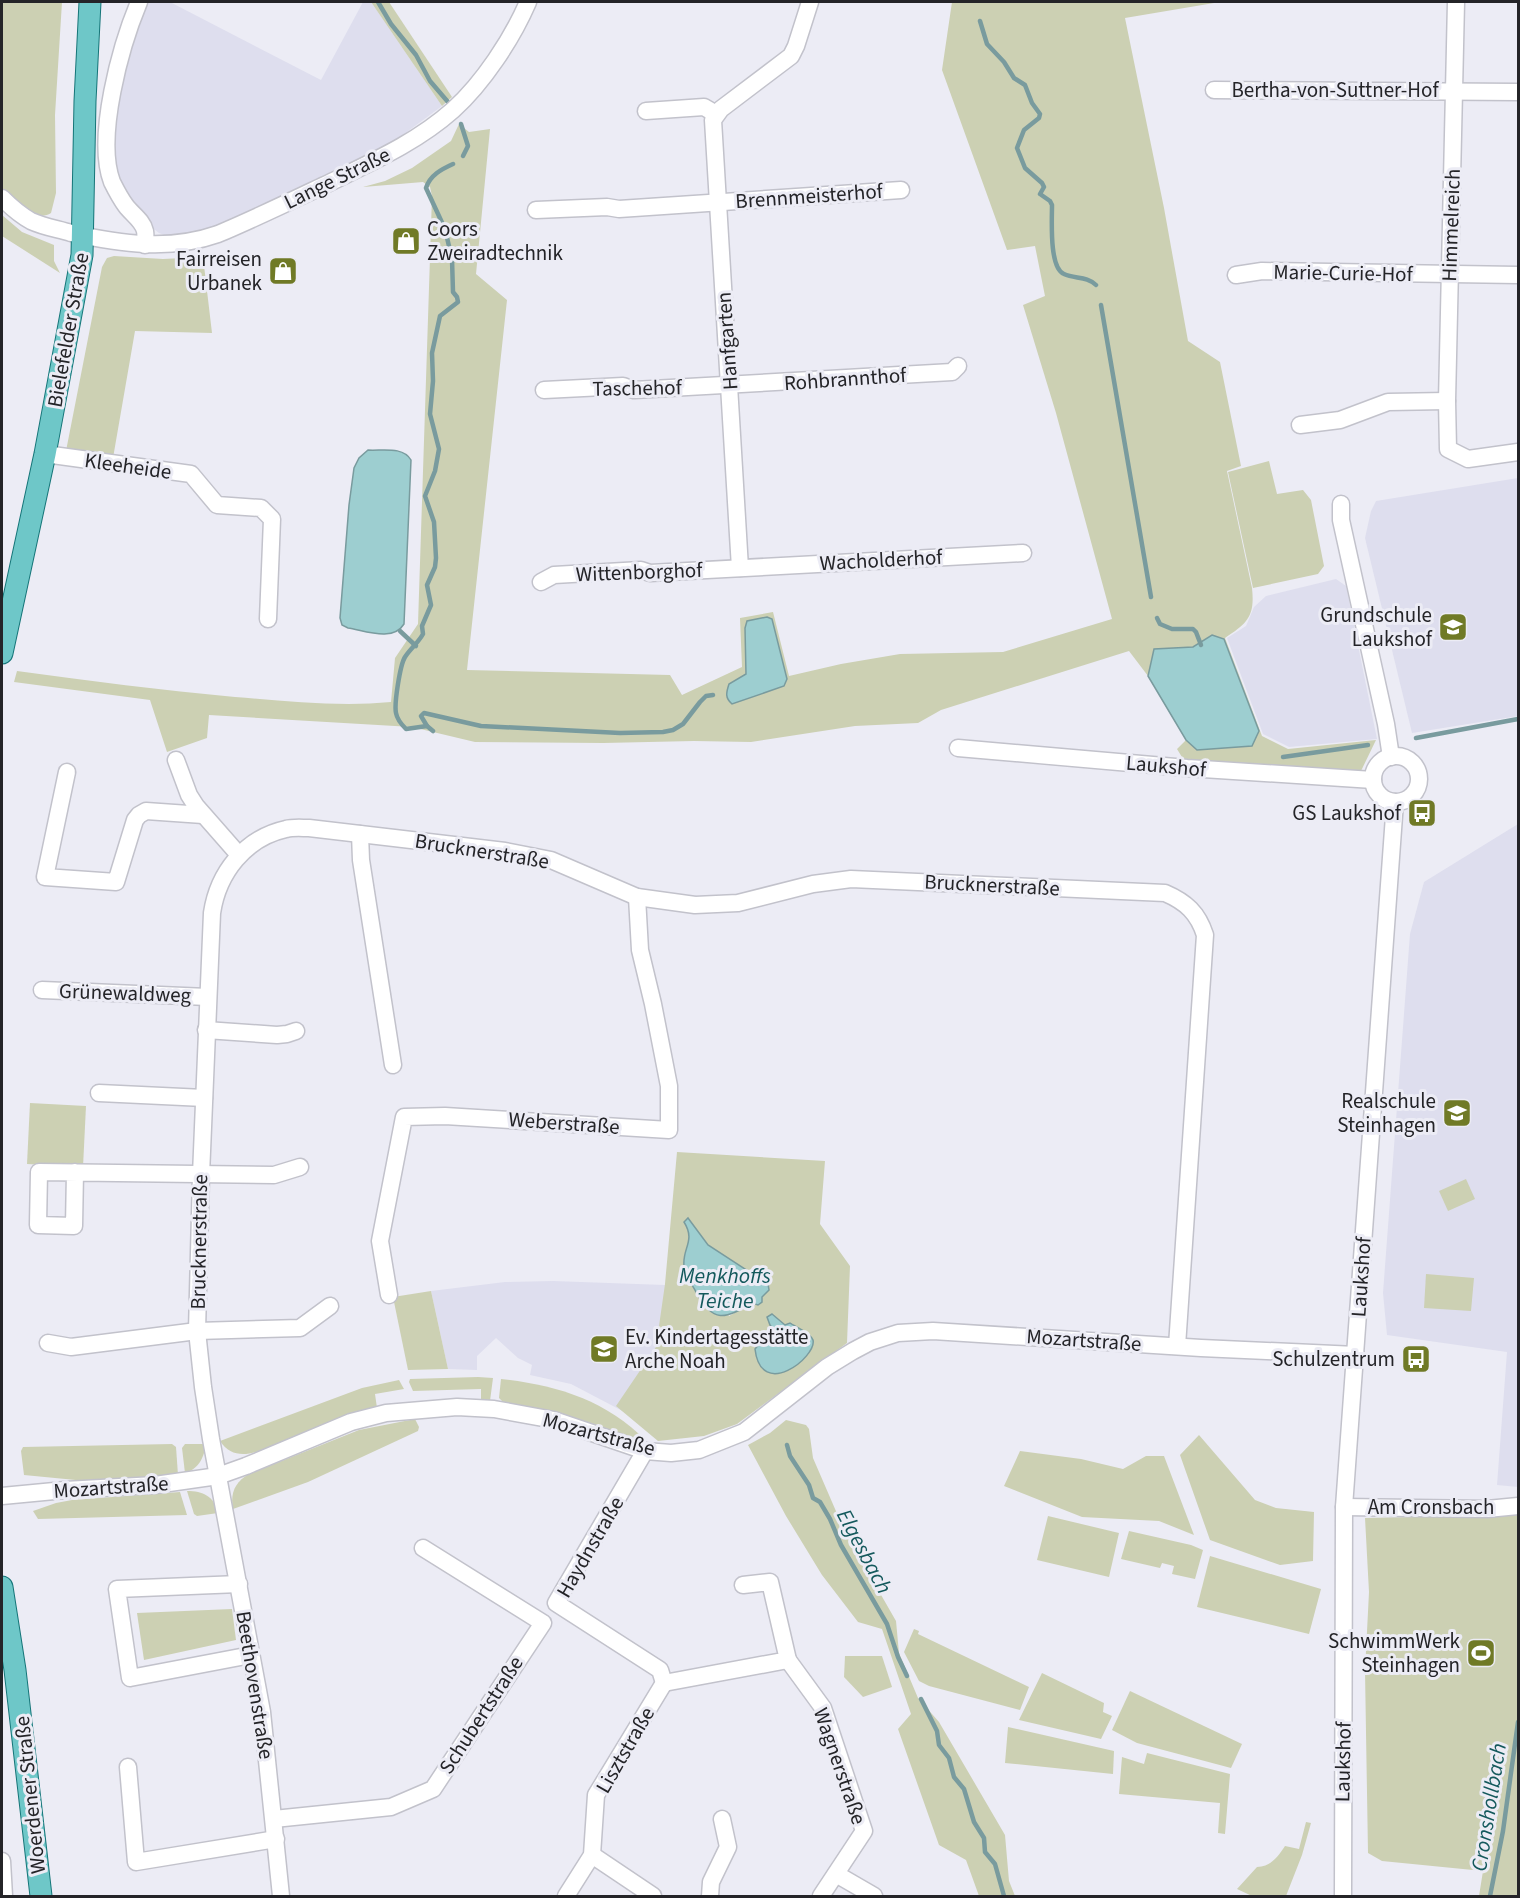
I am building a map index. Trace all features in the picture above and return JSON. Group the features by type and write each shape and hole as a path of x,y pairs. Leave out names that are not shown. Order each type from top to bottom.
{"main road":[{"name":"Bielefelder Straße","path":"2,654 45,454 80,273 84,236 90,2"},
{"name":"Woerdener Straße","path":"2,1587 15,1670 41,1896"}],"street":[{"path":"139,2 122,47 116,72 111,103 108,155 114,186 126,207 144,227 145,245"},
{"name":"Lange Straße","path":"2,198 33,222 84,236 145,245 180,244 218,234 411,142 434,126 464,99 506,44 528,2"},
{"path":"646,111 704,107 716,114 791,57 810,2"},
{"name":"Himmelreich","path":"1456,2 1447,401 1448,449 1468,459 1518,452"},
{"name":"Bertha-von-Suttner-Hof","path":"1214,90 1518,92"},
{"name":"Hanfgarten","path":"716,114 713,120 740,568"},
{"name":"Brennmeisterhof","path":"536,210 607,207 619,209 901,189"},
{"name":"Marie-Curie-Hof","path":"1236,275 1262,272 1518,275"},
{"name":"Rohbrannthof","path":"730,386 952,372 958,366"},
{"name":"Taschehof","path":"544,390 623,386 634,390 730,386"},
{"path":"1300,425 1340,420 1388,402 1447,401"},
{"name":"Kleeheide","path":"45,454 191,474 217,505 261,508 272,519 268,619"},
{"path":"1341,504 1341,520 1386,724 1391,757"},
{"name":"Wacholderhof","path":"740,568 1023,553"},
{"name":"Wittenborghof","path":"541,582 554,575 740,568"},
{"name":"Laukshof","path":"958,748 1187,768 1373,780"},
{"path":"1391,757 1406,759 1413,764 1418,777 1418,785 1409,797 1395,802 1388,801 1378,793 1373,780 1376,768 1391,757"},
{"path":"176,760 189,795 203,815 239,855"},
{"path":"67,772 45,877 116,882 135,820 139,815 146,811 203,815"},
{"name":"Laukshof","path":"1343,1896 1344,1507 1395,802"},
{"name":"Brucknerstraße","path":"219,1476 203,1387 197,1331 206,1030 214,901 224,875 239,855 263,837 288,828 309,828 505,851 551,860 637,897 695,905 738,903 813,884 851,879 1165,893 1179,899 1192,909 1205,935 1177,1346"},
{"path":"360,834 361,860 393,1065"},
{"name":"Weberstraße","path":"389,1295 380,1241 404,1117 445,1116 669,1130 669,1086 640,950 637,897"},
{"name":"Grünewaldweg","path":"42,990 208,996"},
{"path":"206,1030 277,1035 288,1034 296,1030"},
{"path":"99,1093 204,1098"},
{"path":"75,1172 274,1175 300,1167"},
{"path":"48,1343 71,1347 197,1331 300,1328 330,1306"},
{"name":"Mozartstraße","path":"2,1496 155,1485 219,1476 351,1422 386,1413 457,1407 494,1409 554,1420 645,1451 671,1453 699,1450 744,1432 827,1367 870,1342 898,1333 933,1330 1356,1355"},
{"name":"Haydnstraße","path":"645,1451 555,1603 660,1670 664,1683"},
{"name":"Beethovenstraße","path":"219,1476 262,1713 281,1896"},
{"name":"Am Cronsbach","path":"1344,1507 1487,1509 1518,1506"},
{"name":"Schubertstraße","path":"274,1819 391,1807 433,1789 543,1623 423,1548"},
{"path":"664,1683 788,1660 770,1582 743,1586"},
{"path":"239,1584 117,1589 130,1678 251,1655"},
{"name":"Wagnerstraße","path":"788,1660 823,1708 864,1831 821,1896"},
{"name":"Lisztstraße","path":"566,1896 592,1856 596,1795 664,1683"},
{"path":"128,1767 136,1862 276,1839"},
{"path":"710,1896 711,1882 728,1847 722,1819"},
{"path":"592,1856 649,1895"},
{"path":"2,1861 4,1896"},
{"path":"836,1874 874,1896"}],"shaded area":[{"path":"148,2 170,2 321,80 363,2 371,2 442,106 400,137 375,151 212,229 167,236 145,222 117,178 114,140 119,101 129,56"},
{"name":"Grundschule Laukshof","path":"1518,478 1518,716 1412,733 1365,538 1371,511 1376,501"},
{"path":"1336,579 1346,586 1377,739 1289,747 1263,734 1227,638 1246,626 1254,607 1266,596"},
{"name":"Realschule Steinhagen","path":"1518,824 1518,1487 1497,1485 1507,1352 1387,1335 1383,1293 1410,934 1424,882"},
{"name":"Ev. Kindertagesstätte Arche Noah","path":"553,1281 665,1285 674,1316 653,1427 571,1384 530,1375 532,1365 518,1358 496,1338 477,1356 477,1370 448,1369 431,1291 505,1282"}],"green space":[{"path":"2,2 62,2 55,115 56,193 51,213 45,216 31,213 2,189"},
{"path":"371,2 389,2 452,97 442,106"},
{"path":"952,2 1220,2 1125,18 1164,208 1188,341 1220,362 1241,466 1227,471 1253,598 1248,618 1225,638 1262,736 1288,749 1376,740 1361,771 1185,762 1177,749 1186,740 1197,750 1259,731 1224,639 1193,647 1154,649 1148,676 1129,651 941,710 918,723 855,726 751,742 475,742 412,727 209,715 207,738 167,752 150,700 14,682 17,671 294,702 332,704 391,702 395,658 418,624 432,196 430,187 423,182 363,187 385,181 412,168 451,141 459,124 469,132 490,129 476,274 507,300 467,670 670,675 682,695 742,667 740,618 773,612 789,676 900,654 1003,652 1112,619 1056,413 1023,305 1045,296 1035,246 1007,250 942,70"},
{"path":"2,215 22,232 54,245 54,261 60,273 2,236"},
{"path":"114,256 163,259 203,257 212,333 135,331 113,458 66,451 102,267 107,258"},
{"path":"1269,461 1277,494 1303,490 1311,500 1324,566 1318,574 1253,588 1228,472"},
{"path":"30,1103 86,1106 83,1167 27,1164"},
{"path":"677,1152 825,1161 820,1224 850,1266 847,1343 737,1424 704,1436 658,1441 616,1406 656,1347 665,1284","holes":["689,1231 702,1238 708,1245 768,1284 762,1297 729,1316"]},
{"path":"1466,1179 1475,1199 1448,1211 1439,1191"},
{"path":"1426,1274 1474,1278 1471,1311 1424,1308"},
{"path":"431,1291 448,1369 408,1370 393,1297"},
{"path":"493,1378 490,1401 481,1401 481,1389 413,1391 409,1382 410,1379"},
{"path":"501,1379 541,1385 579,1397 614,1415 646,1441 645,1443 503,1402 499,1398"},
{"path":"399,1380 404,1389 375,1394 377,1408 348,1415 256,1452 246,1454 232,1452 220,1441 362,1388"},
{"path":"415,1419 419,1427 418,1431 308,1482 233,1509 232,1498 235,1488 249,1474 359,1430"},
{"path":"786,1420 806,1425 809,1429 813,1458 845,1532 896,1621 899,1653 918,1698 939,1722 1005,1835 1009,1881 1015,1896 979,1896 966,1860 939,1845 898,1729 911,1714 882,1629 858,1622 822,1575 786,1516 748,1445 770,1433"},
{"path":"1199,1435 1255,1500 1276,1508 1314,1512 1313,1561 1280,1565 1210,1540 1180,1455"},
{"path":"172,1444 176,1447 178,1475 86,1481 24,1475 21,1451 23,1447"},
{"path":"185,1444 206,1444 200,1462 194,1469 185,1473 182,1448"},
{"path":"1020,1451 1081,1459 1123,1469 1146,1456 1164,1456 1194,1535 1159,1521 1082,1517 1004,1486"},
{"path":"187,1491 207,1496 214,1502 218,1513 197,1516 194,1514"},
{"path":"180,1492 187,1515 38,1519 33,1511 72,1500"},
{"path":"1518,1515 1518,1896 1479,1896 1483,1871 1382,1861 1368,1853 1365,1671 1369,1592 1365,1518"},
{"path":"1048,1516 1119,1533 1109,1577 1037,1560"},
{"path":"1129,1531 1191,1545 1203,1550 1195,1579 1172,1574 1174,1566 1162,1563 1160,1568 1121,1559"},
{"path":"1210,1556 1321,1589 1309,1634 1197,1607"},
{"path":"232,1609 236,1640 144,1660 137,1613"},
{"path":"914,1629 919,1631 918,1634 1029,1687 1020,1710 929,1686 919,1681 904,1652"},
{"path":"845,1656 882,1656 892,1687 863,1697 844,1677"},
{"path":"1042,1673 1104,1703 1103,1712 1112,1716 1101,1739 1019,1720"},
{"path":"1130,1691 1242,1744 1231,1768 1137,1743 1112,1730"},
{"path":"1008,1727 1114,1751 1113,1774 1005,1763"},
{"path":"1147,1753 1230,1774 1225,1834 1218,1833 1220,1803 1119,1794 1122,1757 1144,1764"},
{"path":"1306,1822 1311,1823 1302,1855 1286,1896 1252,1896 1237,1889 1257,1867 1273,1861 1285,1846 1299,1849"}],"water":[{"path":"368,450 398,451 411,460 404,624 393,633 386,634 348,628 342,625 340,618 354,468 359,458"},
{"path":"767,617 772,619 787,679 784,686 732,704 727,695 729,684 746,674 745,628 747,621"},
{"path":"1212,635 1224,639 1259,731 1252,746 1197,750 1186,740 1148,676 1154,649 1193,647"},
{"name":"Menkhoffs Teiche","path":"688,1218 708,1245 768,1284 769,1290 762,1297 762,1302 758,1305 752,1303 727,1315 714,1314 708,1309 687,1277 685,1270 684,1260 689,1234 684,1222"},
{"path":"772,1314 785,1325 790,1323 803,1330 813,1340 812,1347 798,1364 777,1373 767,1372 759,1364 755,1349 774,1330 767,1317"}],"waterway":[{"name":"Elgesbach","path":"378,2 391,24 416,55 430,81 448,102"},
{"path":"980,21 987,44 1004,62 1014,78 1025,85 1032,103 1040,114 1039,118 1024,130 1017,148 1025,168 1042,183 1044,187 1040,194 1052,205 1052,243 1059,270 1068,276 1089,280 1096,285"},
{"name":"Elgesbach","path":"461,124 468,146 463,156"},
{"name":"Elgesbach","path":"433,731 427,726 406,729 397,717 396,708 403,661 423,634 422,626 431,605 427,585 435,567 436,558 434,522 425,496 435,471 439,449 430,414 433,381 432,353 440,316 458,302 453,292 452,259 445,229 426,188 433,176 453,164"},
{"path":"1101,305 1151,597"},
{"path":"1157,618 1160,624 1172,629 1193,629 1201,645"},
{"path":"400,631 416,646"},
{"path":"427,726 421,716 424,713 481,726 620,733 663,732 673,730 683,724 706,696 713,695"},
{"path":"1416,738 1518,719"},
{"path":"1283,757 1368,745"},
{"name":"Elgesbach","path":"787,1445 790,1456 809,1485 813,1498 820,1502 830,1519 841,1545 887,1624 907,1676"},
{"name":"Elgesbach","path":"921,1699 937,1731 939,1745 949,1758 954,1777 964,1789 974,1822 984,1838 985,1852 995,1864 1004,1896"},
{"name":"Cronshollbach","path":"1490,1896 1503,1831 1518,1722"}],"place":[{"name":"Coors Zweiradtechnik","path":"406,241"},
{"name":"Fairreisen Urbanek","path":"283,271"},
{"name":"Grundschule Laukshof","path":"1453,627"},
{"name":"GS Laukshof","path":"1422,813"},
{"name":"Realschule Steinhagen","path":"1457,1113"},
{"name":"Ev. Kindertagesstätte Arche Noah","path":"604,1349"},
{"name":"Schulzentrum","path":"1416,1359"},
{"name":"SchwimmWerk Steinhagen","path":"1481,1653"}]}
